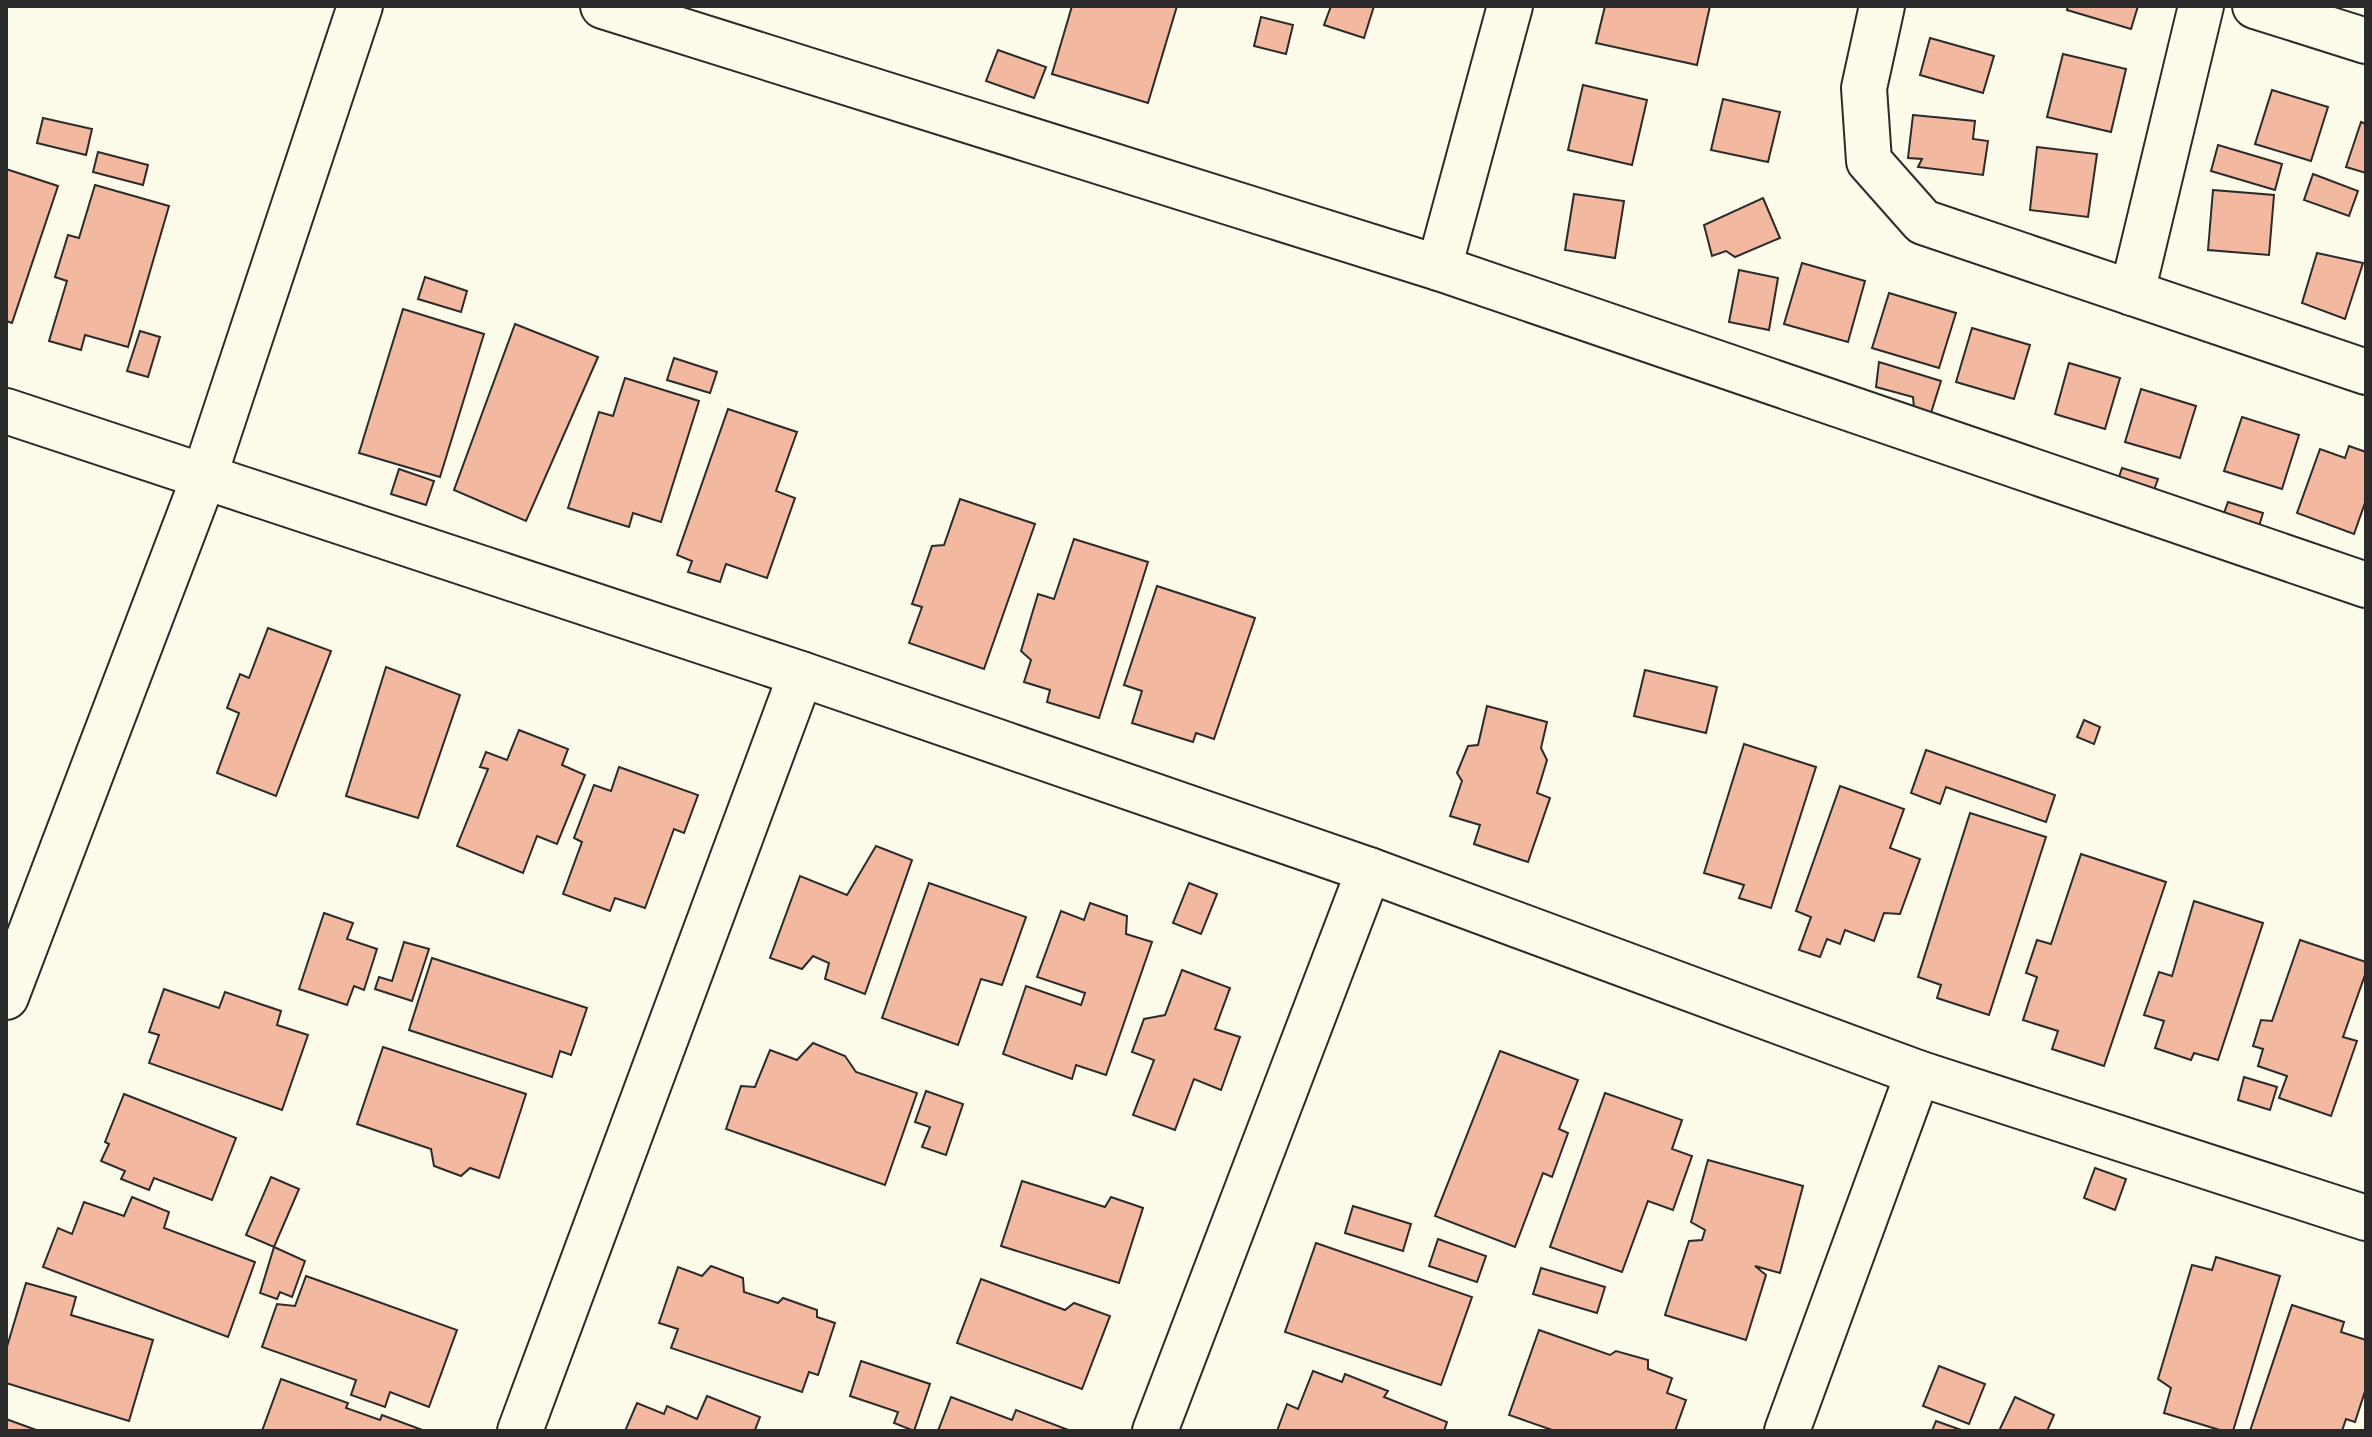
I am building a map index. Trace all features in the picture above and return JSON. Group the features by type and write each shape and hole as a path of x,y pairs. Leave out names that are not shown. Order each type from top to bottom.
{"street":[{"path":"6,997 204,477 360,6"},
{"path":"603,6 1439,268 2366,585"},
{"path":"1439,268 1510,6"},
{"path":"1882,6 1864,88 1869,161 1923,222 2366,372"},
{"path":"2132,293 2201,6"},
{"path":"2255,6 2366,41"},
{"path":"6,411 801,674 1369,870 1918,1073 2366,1218"},
{"path":"520,1431 801,674"},
{"path":"1155,1431 1369,870"},
{"path":"1787,1431 1918,1073"}],"building":[{"path":"1072,6 1177,6 1148,103 1052,74"},
{"path":"1331,6 1374,6 1364,38 1324,25"},
{"path":"1605,6 1710,6 1697,65 1596,43"},
{"path":"2068,6 2138,6 2131,29 2067,10"},
{"path":"1261,17 1293,25 1286,54 1254,46"},
{"path":"1930,38 1994,56 1983,93 1920,75"},
{"path":"998,50 1046,67 1034,98 986,81"},
{"path":"2063,54 2126,69 2111,132 2047,117"},
{"path":"1583,85 1647,100 1632,165 1568,150"},
{"path":"2272,90 2328,107 2311,161 2255,144"},
{"path":"1723,99 1780,112 1768,162 1711,150"},
{"path":"1913,115 1975,121 1973,139 1988,141 1983,175 1918,167 1922,159 1908,158"},
{"path":"43,118 92,129 86,155 37,143"},
{"path":"2361,122 2366,124 2366,173 2346,167"},
{"path":"2218,145 2282,164 2275,190 2211,171"},
{"path":"2037,147 2097,154 2088,217 2030,210"},
{"path":"98,152 148,165 143,185 93,172"},
{"path":"6,169 58,186 12,323 6,321"},
{"path":"2313,174 2358,191 2349,216 2304,200"},
{"path":"95,185 169,206 128,347 85,335 81,350 49,341 67,281 55,277 68,235 79,238"},
{"path":"2213,190 2274,195 2269,255 2208,250"},
{"path":"1574,194 1624,201 1615,258 1565,250"},
{"path":"1763,198 1780,238 1735,257 1726,251 1712,256 1704,225"},
{"path":"2317,253 2363,263 2345,319 2302,303"},
{"path":"1802,263 1865,281 1848,342 1784,324"},
{"path":"1739,270 1778,278 1769,330 1729,322"},
{"path":"425,277 467,291 461,312 418,299"},
{"path":"1889,293 1956,313 1939,368 1872,348"},
{"path":"403,309 484,334 440,477 359,453"},
{"path":"515,324 598,357 526,521 454,490"},
{"path":"1972,328 2030,345 2014,399 1956,382"},
{"path":"140,331 160,337 148,377 127,371"},
{"path":"674,358 717,372 710,393 667,380"},
{"path":"1879,362 1941,381 1931,413 1914,408 1913,397 1876,387"},
{"path":"2069,363 2120,378 2105,429 2055,414"},
{"path":"625,378 699,401 661,522 633,513 629,527 568,508 599,412 613,416"},
{"path":"2141,389 2196,406 2180,458 2125,442"},
{"path":"728,409 797,432 776,491 795,498 767,578 726,564 720,582 688,572 692,561 677,555"},
{"path":"2242,417 2299,435 2282,489 2224,471"},
{"path":"2349,446 2366,452 2366,500 2354,534 2297,513 2320,449 2345,458"},
{"path":"2122,468 2158,479 2150,501 2115,489"},
{"path":"399,469 434,481 426,505 391,494"},
{"path":"960,499 1035,524 984,669 909,643 922,607 912,604 932,546 944,545"},
{"path":"2228,502 2263,513 2256,536 2220,524"},
{"path":"1074,539 1148,562 1099,718 1047,702 1050,690 1024,682 1031,660 1021,651 1038,594 1054,599"},
{"path":"1157,586 1255,618 1214,739 1196,733 1193,742 1132,723 1142,691 1124,685"},
{"path":"268,628 331,651 276,796 217,773 239,713 227,708 240,674 249,678"},
{"path":"386,667 460,695 418,818 346,796"},
{"path":"1645,670 1717,687 1706,733 1634,716"},
{"path":"1487,706 1547,722 1541,748 1547,760 1537,793 1550,798 1528,862 1474,844 1480,825 1450,816 1462,781 1457,773 1468,746 1478,745"},
{"path":"2084,720 2100,727 2094,744 2077,737"},
{"path":"519,730 568,749 562,765 585,775 557,844 537,836 523,873 457,846 488,769 480,767 486,752 507,760"},
{"path":"1744,744 1816,767 1771,908 1739,898 1744,885 1704,873"},
{"path":"1926,750 2055,795 2046,822 1946,787 1940,804 1911,793"},
{"path":"619,767 698,795 684,833 674,829 645,908 615,898 610,911 563,894 582,842 574,838 594,785 611,791"},
{"path":"1840,786 1904,809 1890,848 1920,859 1900,914 1884,913 1874,941 1845,930 1840,944 1827,939 1820,957 1799,950 1811,917 1796,911"},
{"path":"1970,813 2046,837 1989,1015 1937,998 1941,985 1918,977"},
{"path":"876,846 912,860 865,994 825,979 829,963 813,956 802,969 770,958 800,876 847,895"},
{"path":"2081,854 2166,882 2104,1066 2052,1049 2058,1031 2023,1020 2037,977 2026,973 2037,940 2051,944"},
{"path":"929,883 1026,917 1002,985 981,979 958,1045 882,1018"},
{"path":"1189,883 1217,894 1201,934 1173,923"},
{"path":"2194,901 2263,923 2218,1060 2194,1053 2191,1060 2155,1048 2164,1021 2144,1015 2159,972 2172,976"},
{"path":"1090,903 1127,916 1126,934 1152,942 1106,1075 1076,1065 1072,1079 1003,1054 1026,986 1081,1005 1085,993 1037,977 1061,911 1084,920"},
{"path":"324,913 353,923 347,939 377,949 364,990 354,986 347,1005 299,989"},
{"path":"2300,940 2366,962 2366,972 2343,1037 2357,1041 2331,1116 2279,1098 2287,1076 2258,1066 2263,1049 2253,1046 2261,1020 2272,1021"},
{"path":"404,942 429,949 412,1001 375,989 379,977 392,981"},
{"path":"432,958 587,1008 571,1055 560,1051 552,1077 409,1030"},
{"path":"1182,970 1230,988 1215,1029 1240,1037 1221,1090 1194,1079 1175,1130 1133,1115 1154,1060 1132,1052 1144,1019 1165,1015"},
{"path":"164,989 219,1008 225,992 281,1011 277,1025 308,1035 282,1110 149,1063 159,1035 149,1032"},
{"path":"813,1043 845,1056 856,1072 917,1093 885,1185 726,1129 741,1086 755,1087 770,1050 797,1060"},
{"path":"383,1047 526,1094 499,1178 470,1168 461,1176 434,1166 431,1149 357,1124"},
{"path":"1500,1051 1578,1080 1559,1129 1568,1133 1552,1177 1543,1173 1515,1247 1435,1216"},
{"path":"2244,1077 2277,1087 2270,1110 2238,1100"},
{"path":"926,1091 963,1104 946,1155 922,1147 930,1127 915,1122"},
{"path":"1605,1093 1682,1120 1672,1149 1692,1156 1673,1210 1648,1201 1622,1272 1550,1247"},
{"path":"124,1094 236,1138 212,1200 154,1178 149,1190 121,1179 125,1171 101,1161"},
{"path":"1708,1160 1803,1186 1780,1273 1755,1266 1766,1275 1746,1340 1665,1315 1689,1241 1702,1240 1705,1230 1691,1222"},
{"path":"2095,1168 2126,1179 2115,1210 2084,1198"},
{"path":"271,1177 299,1189 274,1247 246,1235"},
{"path":"1022,1181 1105,1207 1111,1197 1143,1208 1119,1283 1001,1246"},
{"path":"132,1197 169,1212 164,1228 255,1262 228,1337 43,1267 58,1228 72,1234 84,1202 124,1216"},
{"path":"1353,1206 1411,1224 1403,1251 1345,1233"},
{"path":"1438,1239 1486,1256 1477,1282 1429,1266"},
{"path":"1316,1243 1472,1297 1441,1385 1285,1332"},
{"path":"274,1247 305,1261 292,1297 280,1292 277,1299 260,1293"},
{"path":"2216,1257 2280,1276 2233,1431 2223,1431 2164,1413 2171,1388 2158,1379 2192,1265 2212,1270"},
{"path":"711,1266 743,1278 744,1292 778,1303 783,1298 817,1310 817,1317 835,1323 818,1375 809,1372 802,1392 671,1348 678,1329 659,1323 678,1267 702,1276"},
{"path":"1541,1268 1605,1287 1597,1313 1533,1294"},
{"path":"306,1276 457,1330 429,1407 390,1392 385,1407 351,1395 356,1380 262,1347 277,1304 295,1306"},
{"path":"981,1279 1065,1310 1074,1303 1110,1316 1082,1389 957,1343"},
{"path":"26,1283 76,1297 71,1315 153,1340 129,1421 6,1383 6,1350"},
{"path":"2292,1305 2344,1322 2341,1332 2366,1340 2366,1388 2355,1422 2346,1419 2342,1431 2250,1431"},
{"path":"1539,1330 1610,1355 1616,1351 1648,1360 1648,1369 1672,1378 1667,1393 1686,1400 1675,1431 1555,1431 1509,1415"},
{"path":"861,1361 930,1384 914,1431 894,1423 898,1412 850,1396"},
{"path":"1939,1366 1985,1384 1969,1424 1923,1406"},
{"path":"1313,1371 1342,1382 1345,1374 1388,1391 1384,1397 1447,1422 1444,1431 1277,1431 1287,1404 1298,1409"},
{"path":"281,1379 348,1403 346,1408 380,1420 382,1415 425,1431 262,1431"},
{"path":"707,1396 760,1417 757,1431 625,1431 637,1403 664,1414 667,1406 697,1419"},
{"path":"951,1397 1012,1420 1016,1410 1071,1431 938,1431"},
{"path":"2015,1397 2054,1415 2047,1431 1999,1431"},
{"path":"6,1419 39,1431 6,1431"},
{"path":"1936,1421 1964,1431 1932,1431"}]}
